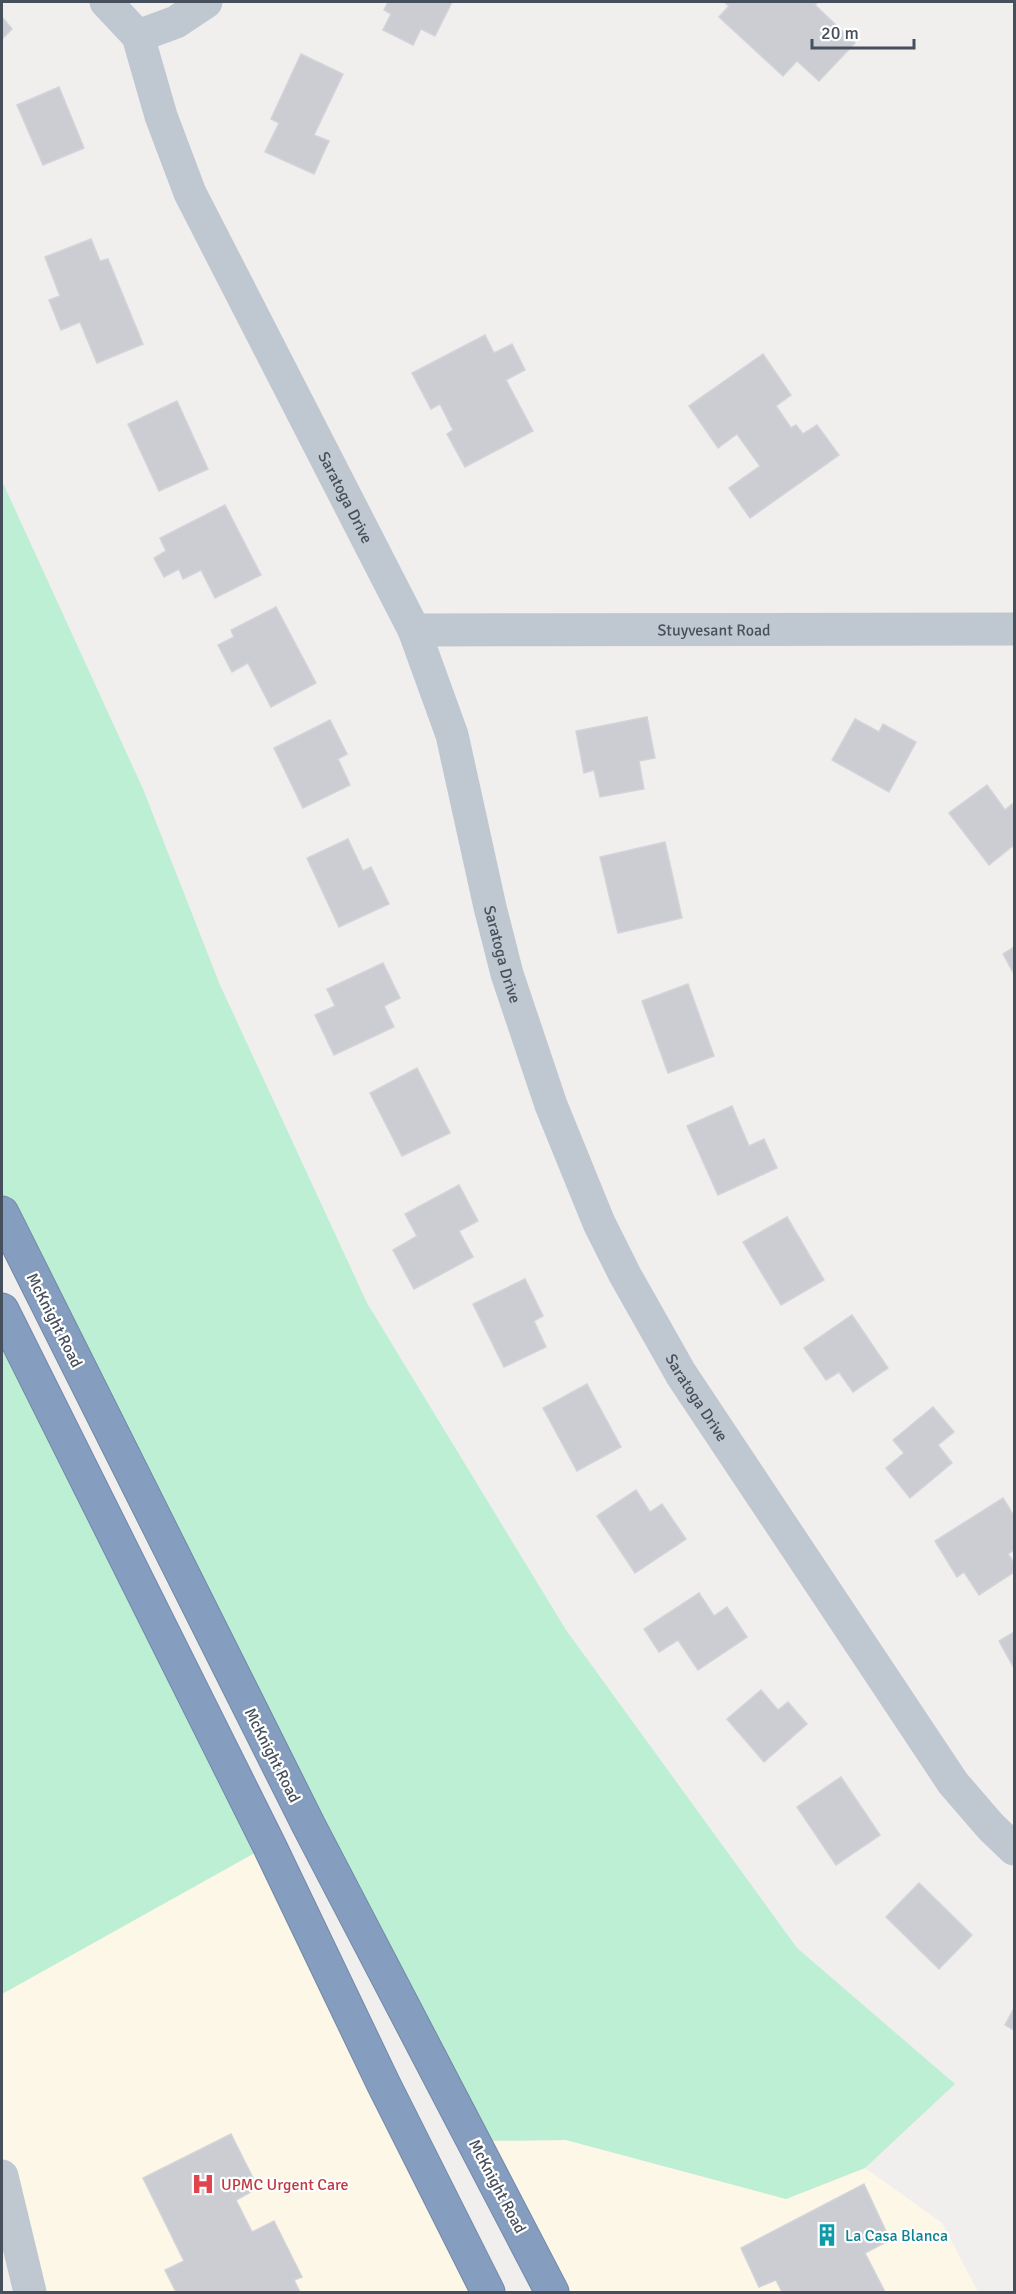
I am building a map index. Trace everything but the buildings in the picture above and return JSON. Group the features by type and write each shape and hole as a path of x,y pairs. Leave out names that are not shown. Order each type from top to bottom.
{"highway":[{"name":"McKnight Road","path":"2,1213 309,1826 552,2292"},
{"path":"2,1310 269,1845 383,2083 488,2292"}],"street":[{"name":"Saratoga Drive","path":"106,2 138,36 161,116 190,193 414,630 452,735 490,907 517,1007 551,1105 599,1223 625,1275 694,1394 953,1783 991,1827 1014,1849"},
{"path":"138,36 176,22 206,2"},
{"name":"Stuyvesant Road","path":"414,630 1014,629"},
{"path":"2,2176 30,2292"}],"shaded area":[{"path":"269,1845 488,2292 30,2292 2,2176 2,1994"},
{"path":"566,2140 786,2199 865,2168 942,2223 978,2292 552,2292 474,2141"}],"green space":[{"path":"2,481 143,789 220,985 367,1303 566,1630 797,1948 955,2084 865,2168 786,2199 566,2140 474,2141 2,1213"},
{"path":"2,1310 269,1845 2,1994"}],"place":[{"name":"UPMC Urgent Care","path":"203,2184"},
{"name":"La Casa Blanca","path":"827,2235"}]}
